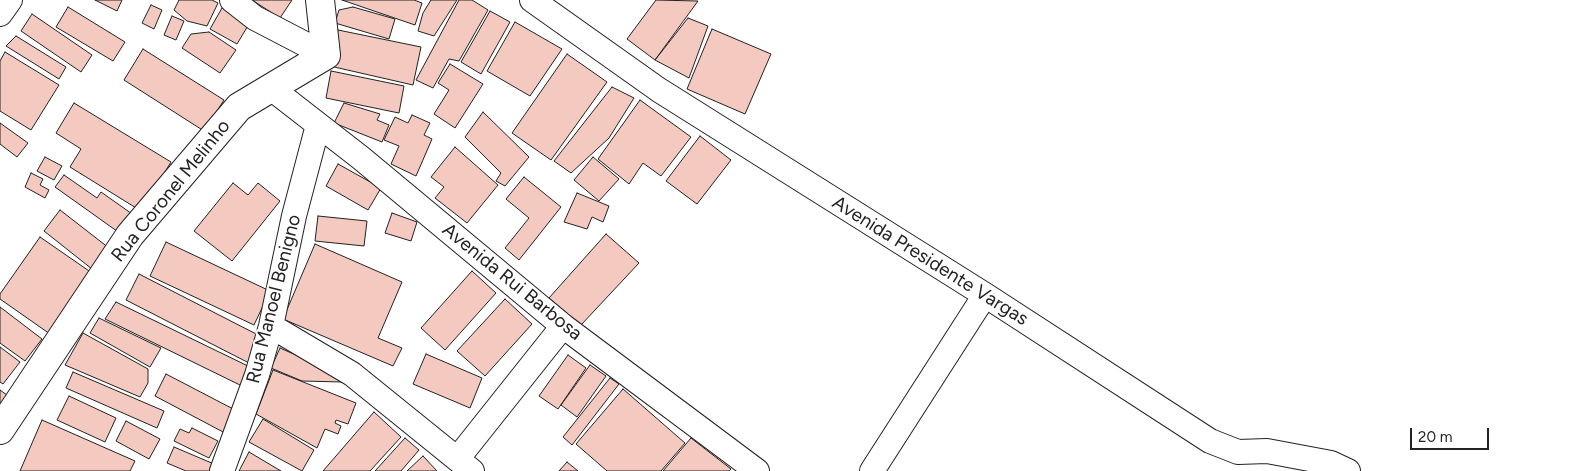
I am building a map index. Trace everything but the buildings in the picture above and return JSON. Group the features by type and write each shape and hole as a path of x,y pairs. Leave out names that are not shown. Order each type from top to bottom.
{"main road":[{"path":"320,0 326,55"},
{"name":"Rua Coronel Melinho","path":"0,430 130,235 239,107 326,55"}],"street":[{"path":"0,14 10,0"},
{"path":"232,0 254,18 326,55"},
{"name":"Avenida Presidente Vargas","path":"532,0 659,90 986,295 1210,441 1238,452 1266,451 1331,462 1348,471"},
{"name":"Avenida Rui Barbosa","path":"271,88 563,326 757,471"},
{"name":"Rua Manoel Benigno","path":"222,471 258,375 271,326 294,216 318,125"},
{"path":"872,471 986,295"},
{"path":"271,326 352,374 465,465 563,326"}]}
